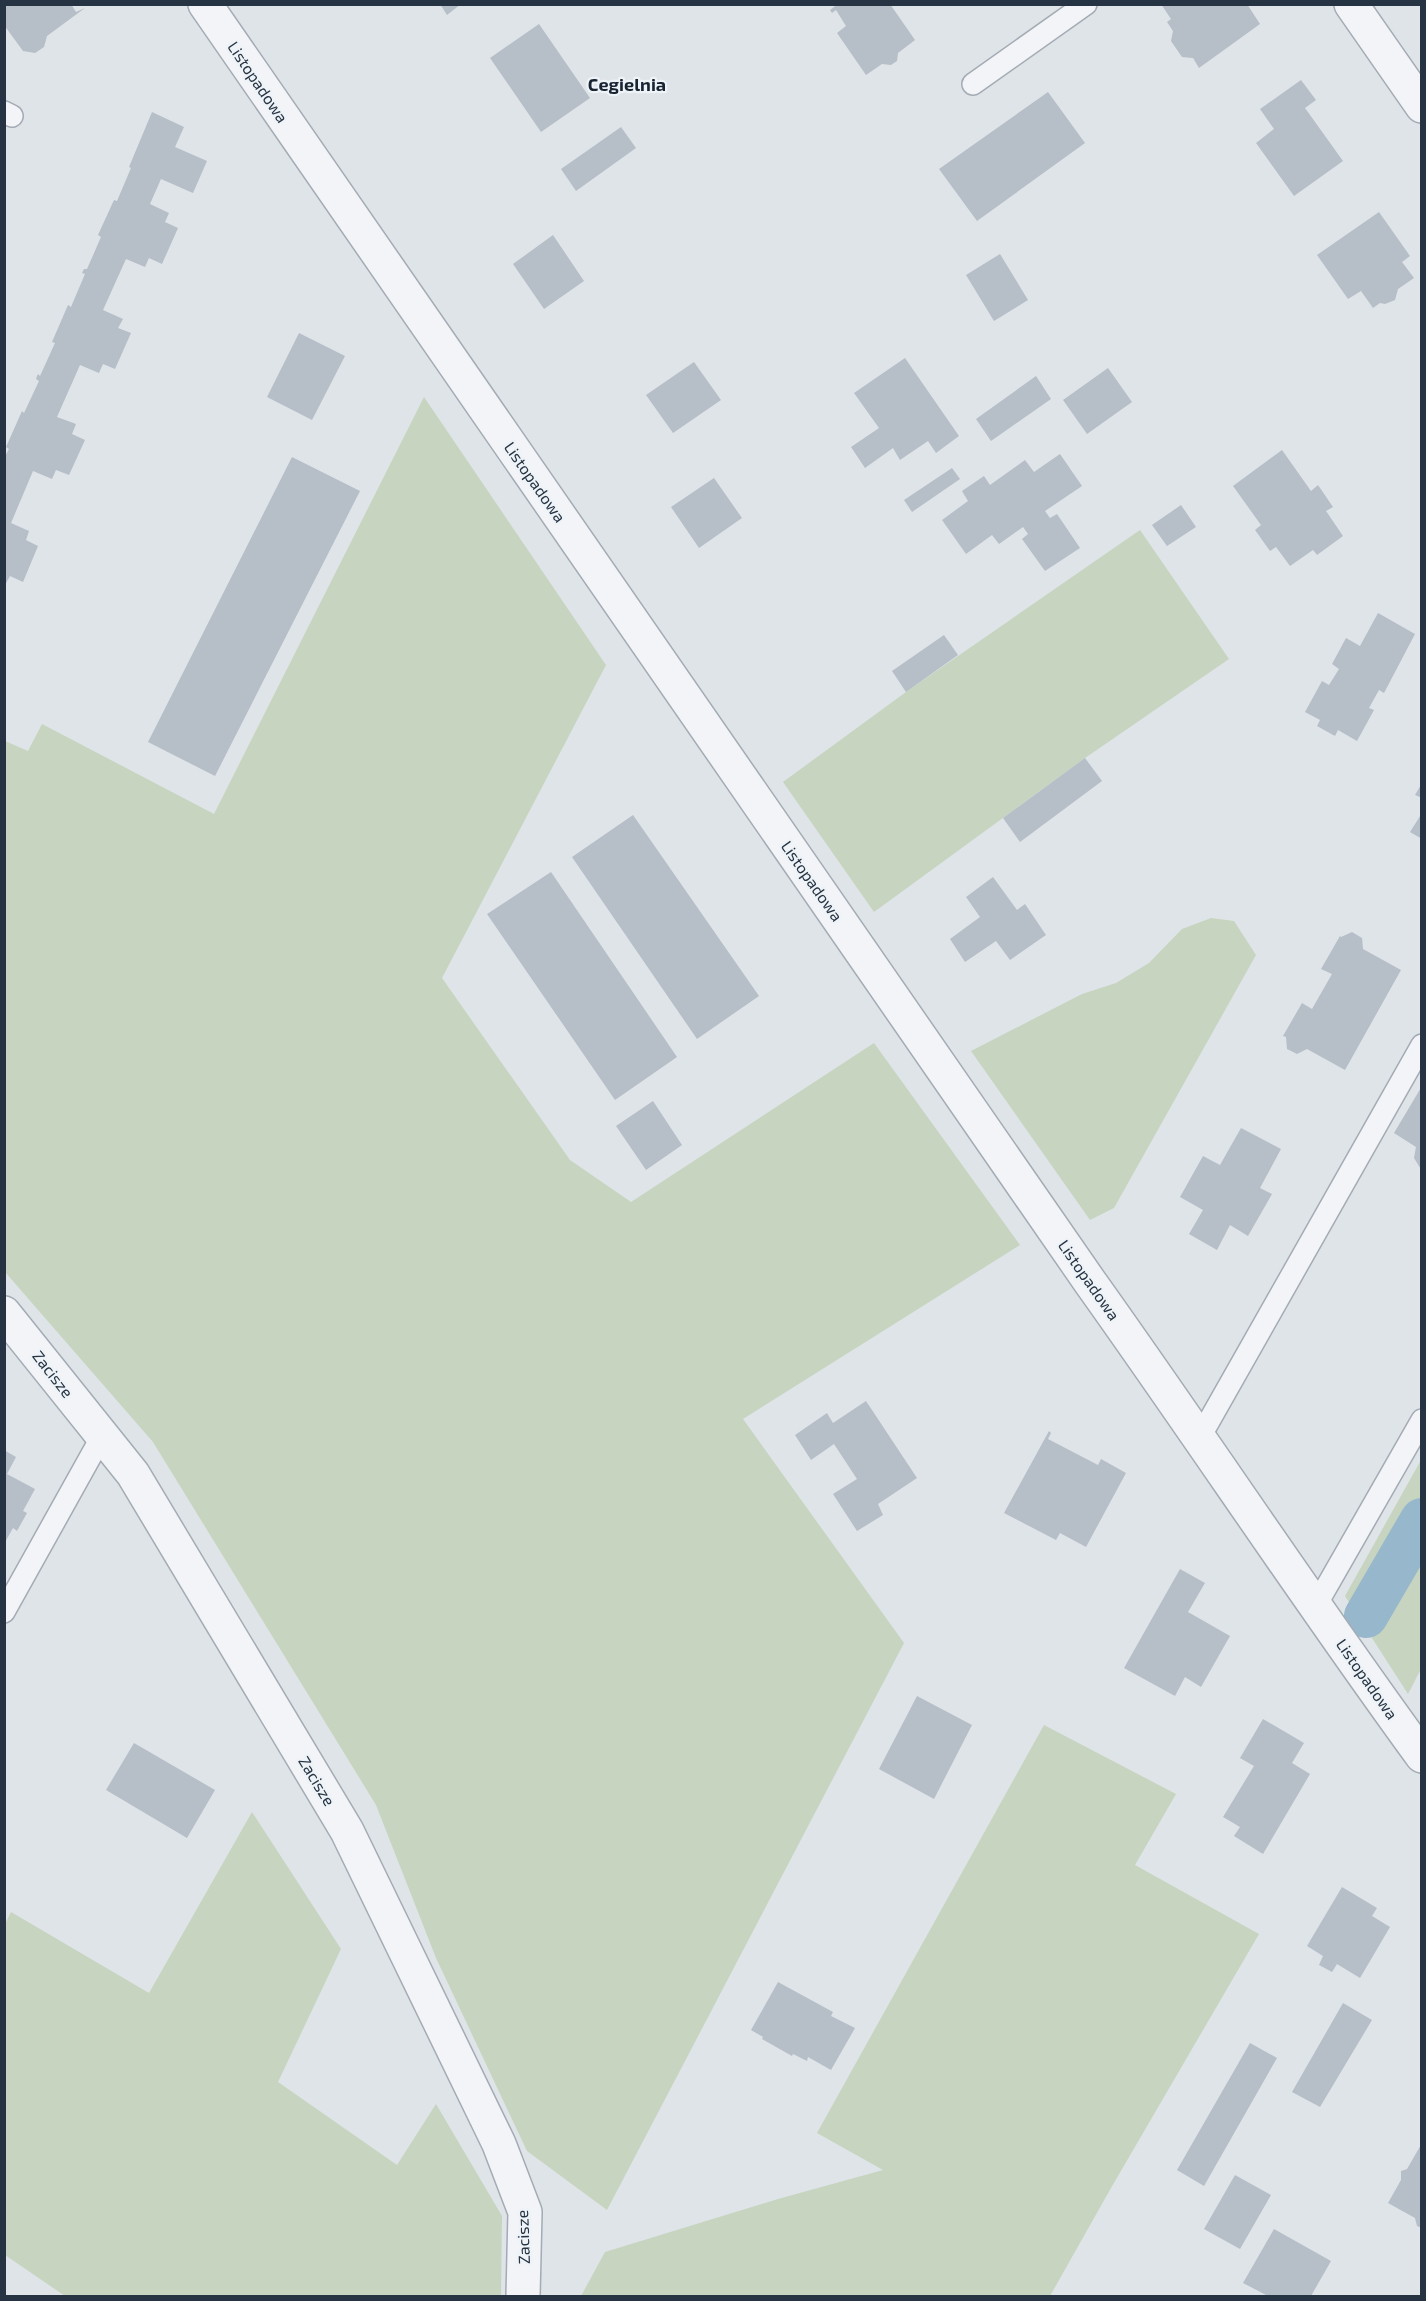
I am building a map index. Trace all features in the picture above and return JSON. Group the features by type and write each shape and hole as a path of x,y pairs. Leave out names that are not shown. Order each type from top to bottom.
{"street":[{"name":"Listopadowa","path":"205,4 1315,1606 1422,1756"},
{"path":"1354,6 1422,106"},
{"name":"Zacisze","path":"4,1313 133,1474 347,1831 499,2144 525,2212 523,2296"}],"lane":[{"path":"973,84 1086,4"},
{"path":"1200,1437 1422,1045"},
{"path":"1315,1606 1422,1420"},
{"path":"4,1611 102,1436"}],"green space":[{"path":"424,397 606,665 442,978 570,1160 631,1202 874,1043 1020,1245 743,1419 904,1643 607,2210 527,2151 436,1958 376,1805 153,1442 5,1272 5,741 28,751 42,724 214,814"},
{"path":"1140,530 1229,659 1085,758 874,912 783,782 906,692"},
{"path":"1211,918 1234,921 1256,955 1114,1208 1090,1220 971,1051 1082,994 1116,983 1149,963 1182,929"},
{"path":"1421,1460 1421,1669 1408,1694 1345,1596"},
{"path":"1044,1725 1176,1794 1135,1865 1259,1934 1050,2296 581,2296 605,2252 778,2199 883,2170 817,2133"},
{"path":"252,1812 341,1949 278,2082 397,2165 436,2104 502,2216 501,2296 65,2296 5,2255 5,1924 11,1912 149,1993"}],"building":[{"path":"4,4 71,4 76,12 85,8 47,36 44,47 35,53 23,51 4,25"},
{"path":"440,4 461,4 447,15"},
{"path":"838,4 890,4 915,40 898,53 897,61 891,65 882,64 866,75 837,33 846,26 836,10 832,13 830,10"},
{"path":"1161,4 1247,4 1260,24 1199,68 1193,58 1182,57 1171,41 1173,31 1167,22 1171,19"},
{"path":"539,24 590,98 541,132 490,58"},
{"path":"1301,80 1316,100 1305,108 1343,161 1294,196 1256,143 1274,129 1260,109"},
{"path":"1048,92 1085,143 977,221 939,169"},
{"path":"152,112 184,127 175,147 207,161 193,193 161,179 150,204 169,213 165,222 178,228 162,264 149,258 145,267 126,259 103,310 123,319 118,328 131,333 115,369 103,364 99,373 80,365 57,417 76,424 72,434 85,440 69,475 56,470 52,479 33,471 11,523 29,531 26,540 38,546 23,582 10,576 4,587 4,458 9,449 6,447 39,381 36,379 37,376 38,374 40,376 55,343 52,342 68,305 71,307 85,274 82,273 84,269 87,269 101,237 98,235 114,200 117,201"},
{"path":"621,127 636,148 576,191 561,169"},
{"path":"1379,212 1410,256 1402,262 1414,278 1398,289 1395,300 1385,304 1380,303 1373,308 1361,291 1348,299 1317,255"},
{"path":"553,235 584,281 544,309 513,264"},
{"path":"1000,254 1028,300 994,321 966,275"},
{"path":"299,333 345,356 312,420 267,397"},
{"path":"905,358 959,436 936,453 928,441 900,460 893,448 865,468 851,447 879,428 854,393"},
{"path":"694,362 721,400 673,433 646,395"},
{"path":"1108,368 1132,402 1087,434 1063,400"},
{"path":"1036,376 1051,399 991,441 976,419"},
{"path":"1282,450 1311,491 1318,485 1333,507 1326,511 1343,536 1317,555 1313,550 1290,566 1276,547 1270,551 1255,530 1261,525 1233,486"},
{"path":"1060,454 1082,486 1045,511 1050,518 1057,514 1080,548 1045,571 1022,539 1028,534 1023,527 999,544 992,535 966,554 942,520 968,501 962,491 984,476 990,485 1025,460 1034,472"},
{"path":"292,457 360,491 215,776 148,742"},
{"path":"952,468 960,479 912,512 904,500"},
{"path":"714,478 742,518 699,548 671,507"},
{"path":"1181,505 1196,527 1167,546 1152,525"},
{"path":"1378,613 1415,634 1384,693 1379,690 1369,708 1374,710 1357,741 1338,730 1335,736 1317,726 1320,720 1305,712 1322,681 1329,685 1339,669 1332,664 1346,638 1360,646"},
{"path":"944,635 958,655 906,692 892,671"},
{"path":"1085,758 1102,781 1020,842 1003,818"},
{"path":"1422,783 1422,798 1415,795"},
{"path":"1422,813 1422,839 1410,832"},
{"path":"633,815 759,996 697,1039 572,857"},
{"path":"551,872 677,1057 615,1100 487,914"},
{"path":"993,877 1017,910 1025,904 1046,935 1010,960 996,941 965,962 950,939 980,917 966,897"},
{"path":"1352,932 1362,938 1363,949 1401,970 1345,1070 1307,1049 1297,1054 1287,1049 1286,1037 1283,1036 1302,1003 1312,1009 1332,974 1321,969 1340,936"},
{"path":"1422,1086 1422,1171 1414,1158 1416,1147 1394,1133"},
{"path":"653,1101 682,1145 646,1170 616,1126"},
{"path":"1241,1128 1281,1149 1260,1188 1272,1194 1248,1236 1230,1225 1217,1250 1189,1234 1203,1210 1180,1197 1203,1156 1220,1165"},
{"path":"866,1401 917,1478 878,1504 883,1515 857,1531 833,1494 857,1479 834,1444 811,1460 795,1435 827,1413 833,1423"},
{"path":"1049,1431 1051,1433 1048,1439 1098,1465 1101,1459 1126,1473 1086,1547 1060,1533 1056,1540 1004,1513"},
{"path":"4,1450 16,1457 7,1474 35,1489 23,1511 27,1513 17,1531 13,1528 4,1544"},
{"path":"1180,1569 1205,1583 1188,1612 1230,1636 1201,1687 1185,1677 1175,1696 1124,1668"},
{"path":"917,1696 972,1725 934,1799 879,1769"},
{"path":"1263,1719 1304,1743 1292,1763 1310,1774 1263,1854 1234,1836 1240,1827 1223,1817 1254,1766 1240,1758"},
{"path":"134,1743 215,1790 187,1838 106,1790"},
{"path":"1342,1887 1377,1908 1372,1916 1390,1927 1360,1978 1337,1964 1332,1972 1319,1965 1323,1956 1307,1946"},
{"path":"778,1982 833,2012 831,2016 855,2028 831,2070 808,2057 807,2061 793,2054 792,2056 751,2030"},
{"path":"1343,2003 1372,2020 1320,2107 1292,2092"},
{"path":"1250,2043 1277,2058 1204,2186 1177,2170"},
{"path":"1422,2143 1422,2228 1417,2226 1415,2218 1388,2203 1401,2180 1401,2171 1407,2169"},
{"path":"1235,2175 1271,2195 1240,2249 1204,2229"},
{"path":"1274,2229 1331,2261 1311,2296 1268,2296 1243,2283"}],"waterway":[{"path":"1366,1616 1422,1520"}],"district":[{"name":"Cegielnia","path":"627,85"}]}
